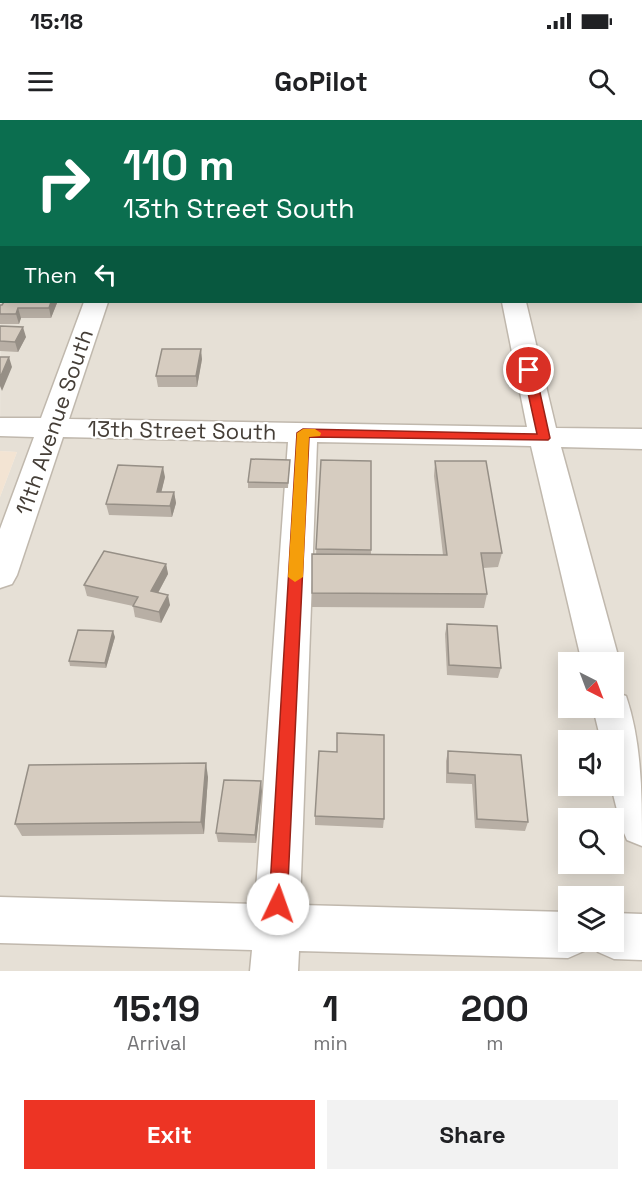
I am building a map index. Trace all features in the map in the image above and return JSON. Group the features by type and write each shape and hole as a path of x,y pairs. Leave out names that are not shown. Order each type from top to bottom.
{"street":[{"name":"11th Avenue South","path":"0,575 96,303"},
{"path":"514,303 544,438 598,652"},
{"name":"13th Street South","path":"0,427 642,440"},
{"path":"276,949 303,433"},
{"path":"615,718 642,826"},
{"path":"0,920 276,949 558,935"},
{"path":"624,936 642,937"}],"shaded area":[{"path":"0,303 642,303 642,971 0,971 0,497 17,452 0,451"},
{"path":"0,451 17,452 0,497"}],"building":[{"path":"3,303 51,303 49,308 18,308 16,314 0,314 0,305"},
{"path":"0,326 23,327 15,342 0,341"},
{"path":"162,349 201,349 196,376 156,376"},
{"path":"0,357 9,357 0,378"},
{"path":"251,459 290,460 288,483 248,482"},
{"path":"321,460 371,461 371,550 316,549"},
{"path":"435,461 486,461 502,553 481,553 487,594 312,593 312,554 447,555"},
{"path":"118,465 163,467 157,492 174,492 170,506 106,504"},
{"path":"104,551 166,564 151,591 168,595 159,612 133,606 138,597 84,585"},
{"path":"447,624 497,626 501,668 449,665"},
{"path":"78,630 113,631 105,663 69,661"},
{"path":"337,733 384,735 384,819 315,816 319,751 337,752"},
{"path":"448,751 521,755 528,822 477,819 475,775 448,773"},
{"path":"206,763 201,822 15,824 29,765"},
{"path":"224,780 261,781 255,835 216,833"}],"slow traffic":[{"path":"295,577 303,433 315,433"}],"route":[{"path":"278,904 303,433 544,438 529,370"}]}
